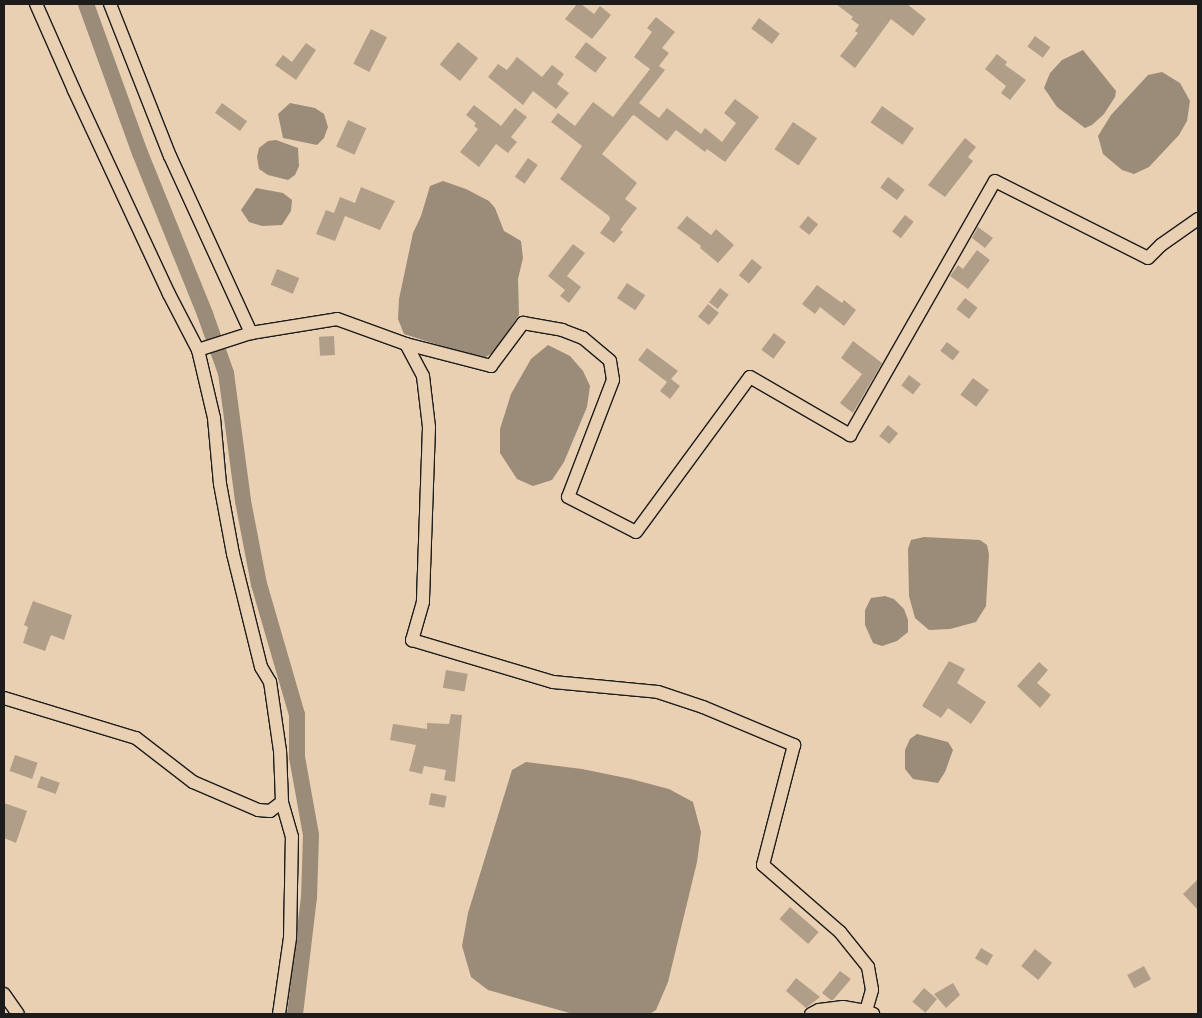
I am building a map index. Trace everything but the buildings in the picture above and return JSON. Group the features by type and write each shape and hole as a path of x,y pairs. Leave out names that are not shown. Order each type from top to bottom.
{"street":[{"path":"36,4 169,294 198,350 214,418 220,484 233,554 261,666 270,682 280,751 282,802 292,837 290,938 279,1014"},
{"path":"110,4 170,156 251,333"},
{"path":"198,350 251,333 337,319 406,344 491,366 523,323 562,330 583,338 610,361 612,380 568,497 636,532 750,377 850,435 995,181 1148,258 1161,245 1198,219"},
{"path":"406,344 424,376 429,427 422,602 412,640 553,682 658,692 703,707 794,745 763,865 840,932 868,967 872,990 870,1012 842,1007 819,1010 811,1014"},
{"path":"4,698 136,738 193,782 258,810 270,812 282,802"},
{"path":"4,994 18,1014"}],"shaded area":[{"path":"1083,50 1116,91 1115,97 1104,114 1092,125 1085,128 1057,107 1044,88 1050,73 1062,60"},
{"path":"1162,72 1180,83 1190,101 1187,121 1179,135 1149,167 1134,174 1122,170 1103,154 1098,136 1111,115 1148,75"},
{"path":"290,103 315,108 324,114 328,127 324,138 317,145 283,138 278,114"},
{"path":"276,140 298,148 299,166 295,175 288,180 268,175 259,169 257,157 259,148 268,141"},
{"path":"443,181 466,189 489,201 495,208 504,231 521,241 523,258 518,279 519,315 494,352 482,359 404,334 398,319 399,299 413,233 421,216 430,186"},
{"path":"256,188 283,193 292,200 291,211 282,225 262,226 249,222 241,210"},
{"path":"548,345 570,356 583,371 590,386 587,407 564,462 552,480 533,486 517,479 500,453 500,429 511,394 531,359"},
{"path":"924,537 980,540 987,545 989,554 986,606 976,622 950,629 929,630 915,618 909,596 908,549 911,540"},
{"path":"885,596 894,599 904,609 908,620 908,632 897,641 882,646 873,643 865,625 865,610 871,598"},
{"path":"917,734 948,742 953,750 945,772 938,783 913,779 905,769 905,750 910,739"},
{"path":"526,762 582,769 631,779 669,789 693,802 701,832 697,862 668,982 656,1010 650,1014 573,1014 488,990 471,977 462,946 468,913 512,770"}],"waterway":[{"path":"86,4 140,153 205,314 226,373 243,501 259,584 297,715 297,757 311,835 309,897 295,1014"}]}
